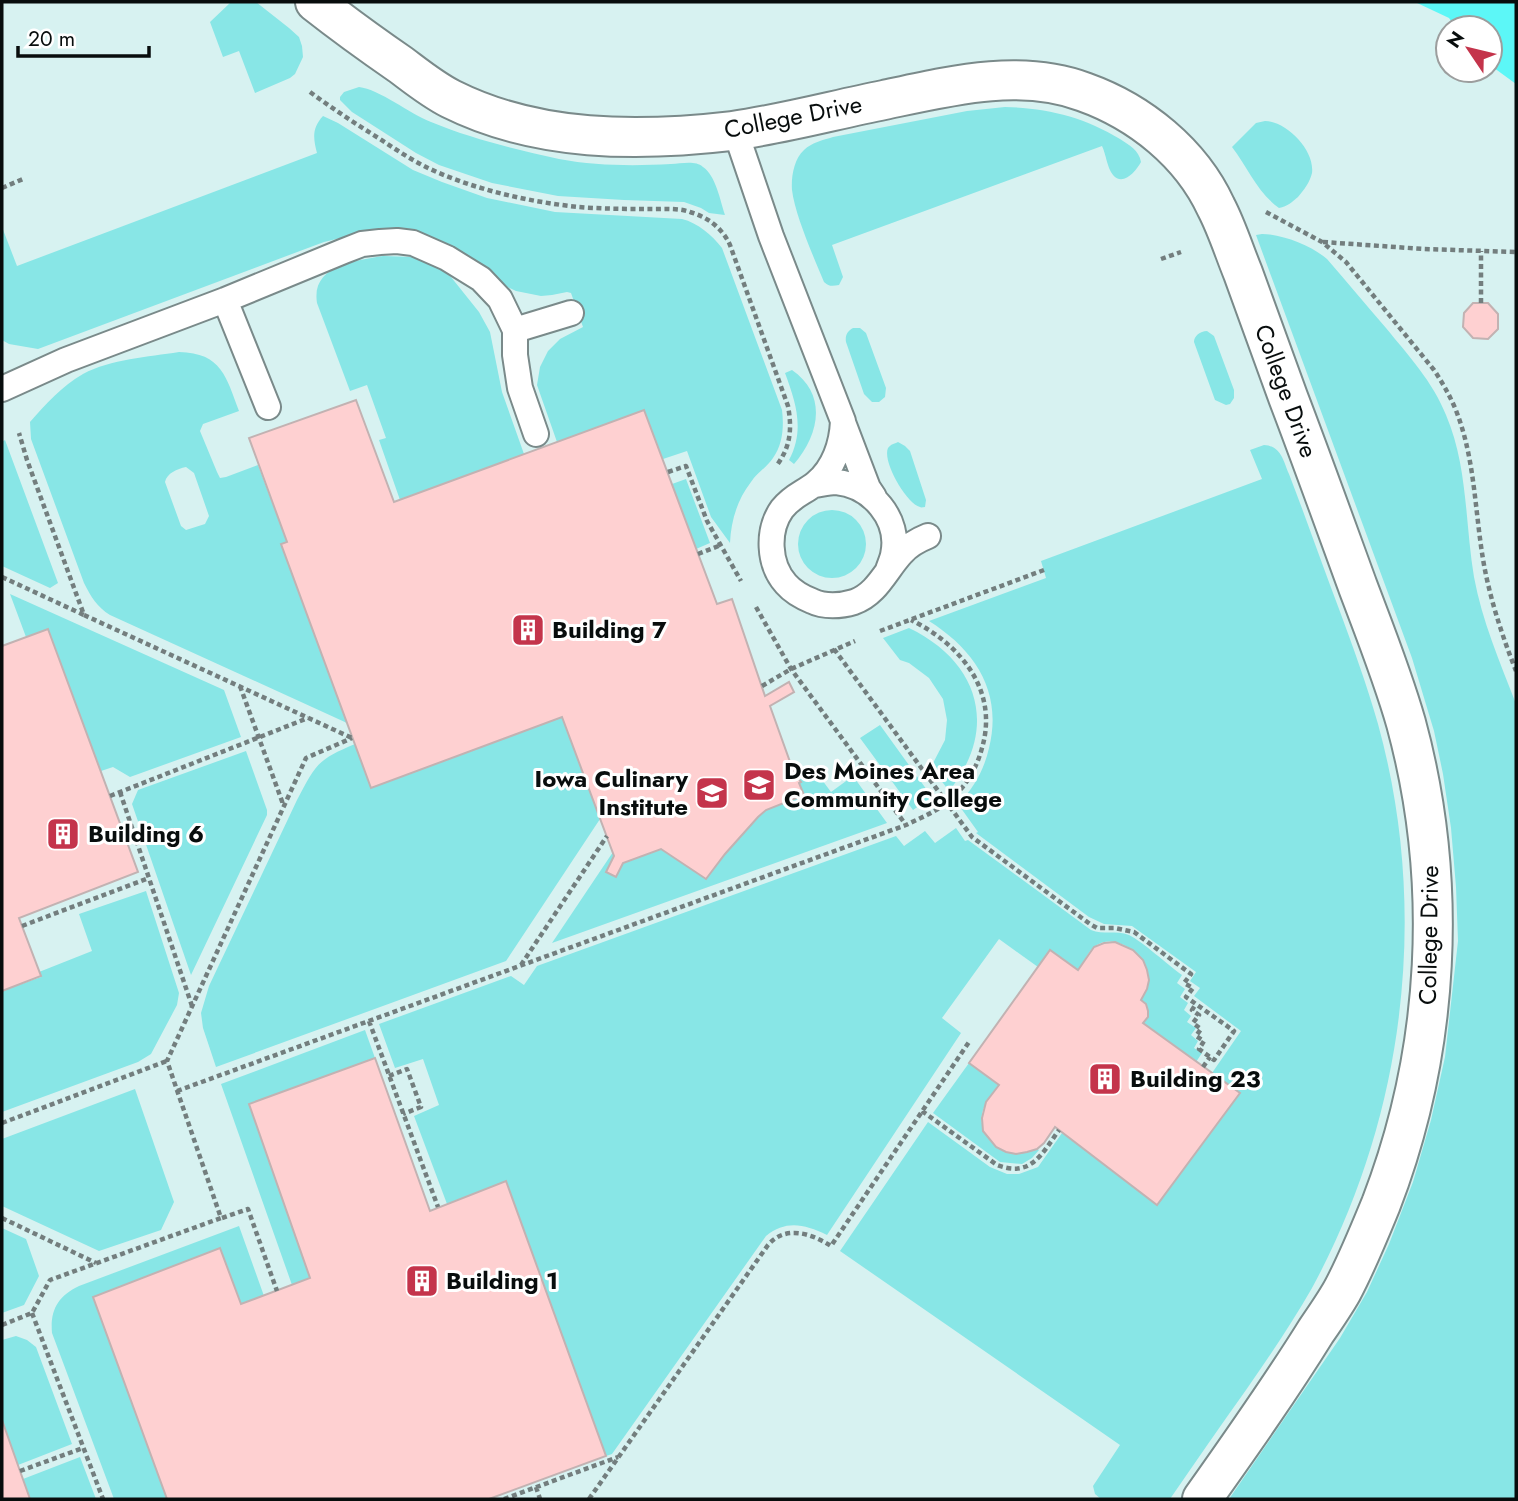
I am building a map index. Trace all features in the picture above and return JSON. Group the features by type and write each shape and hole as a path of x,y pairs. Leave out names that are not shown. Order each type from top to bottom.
{"street":[{"name":"College Drive","path":"315,2 446,96 486,114 533,127 607,138 683,136 735,130 965,83 1021,80 1055,84 1084,92 1120,108 1156,131 1179,153 1214,201 1249,289 1405,720 1419,779 1431,860 1434,941 1420,1068 1408,1122 1391,1178 1368,1235 1342,1291 1289,1375 1202,1499"}],"lane":[{"path":"735,130 771,236 868,488 894,533 894,555 886,574"},
{"path":"2,389 66,360 225,300 362,244 397,241 413,243 447,258 481,279 500,299 515,330 515,355 520,388 536,434"},
{"path":"225,300 268,407"},
{"path":"515,330 571,313"},
{"path":"814,485 835,482 855,487 880,505 904,528 928,536 901,554 873,590 856,601 837,606 818,604 799,596 785,583 775,566 772,547 774,528 789,502 822,477 839,448 843,422"}],"path":[{"path":"310,92 406,156 455,178 508,195 566,205 675,209 691,212 719,228 730,245 788,406 791,433 783,456 770,472"},
{"path":"2,188 23,179"},
{"path":"1267,213 1322,242 1346,262 1446,388 1466,443 1488,584 1499,628 1516,671"},
{"path":"1322,242 1516,252"},
{"path":"1481,251 1481,303"},
{"path":"1161,259 1181,252"},
{"path":"19,433 84,615"},
{"path":"668,472 686,466 707,521 745,587 738,564"},
{"path":"698,554 721,545"},
{"path":"878,632 1044,570"},
{"path":"2,577 352,738 306,758 167,1062 222,1218"},
{"path":"751,599 791,669 906,825"},
{"path":"177,1091 906,825 947,803 972,774 979,758 986,730 984,702 967,663 956,650 911,620"},
{"path":"762,686 791,669 856,640"},
{"path":"834,649 972,836 1097,928 1134,932 1191,974 1184,983 1193,988 1186,997 1196,1004 1234,1031 1214,1060 1199,1049 1204,1041 1196,1036 1201,1028 1193,1023 1199,1015 1192,1010 1196,1004"},
{"path":"240,685 284,805"},
{"path":"110,796 309,718"},
{"path":"120,792 192,1006"},
{"path":"520,965 607,836"},
{"path":"22,926 149,878"},
{"path":"369,1021 438,1207"},
{"path":"589,1499 773,1239 796,1232 831,1245 970,1042"},
{"path":"1203,1067 1210,1057"},
{"path":"2,1123 167,1062"},
{"path":"389,1076 407,1069 421,1107 403,1114"},
{"path":"922,1111 1005,1168 1031,1165 1059,1130"},
{"path":"2,1325 32,1313 50,1280 248,1209 277,1291"},
{"path":"2,1218 96,1263"},
{"path":"32,1313 103,1499"},
{"path":"20,1471 83,1448"},
{"path":"504,1499 619,1457"},
{"path":"536,1488 540,1499"}],"shaded area":[{"name":"Des Moines Area Community College","path":"2,2 1516,2 1516,1499 2,1499"},
{"path":"231,2 256,2 299,37 303,57 295,74 255,93 239,51 223,57 210,22"},
{"path":"1415,2 1516,2 1516,84 1504,75 1504,14 1440,14"},
{"path":"359,87 376,92 446,128 559,159 615,165 700,165 714,182 725,215 709,213 684,202 558,196 492,183 439,165 352,112 340,100 344,92"},
{"path":"1005,107 1036,109 1079,119 1130,146 1136,151 1141,162 1125,179 1117,178 1109,169 1102,146 832,245 843,277 839,285 833,286 824,282 801,224 792,190 794,168 804,150 833,137 967,111"},
{"path":"323,116 413,170 487,198 555,212 682,219 699,227 714,239 722,248 783,416 779,447 738,503 730,543 711,517 687,451 663,459 644,410 557,442 537,385 540,367 548,351 560,339 583,327 571,293 541,296 516,291 383,230 324,242 38,349 9,344 2,340 2,227 17,266 317,153 314,133"},
{"path":"1265,121 1282,126 1298,138 1312,164 1311,176 1302,192 1290,204 1279,208 1259,187 1232,147 1256,123"},
{"path":"1256,235 1296,242 1327,259 1411,359 1441,403 1453,434 1462,475 1477,593 1516,704 1516,1499 1229,1499 1340,1338 1367,1292 1389,1244 1413,1182 1431,1120 1445,1057 1458,941 1451,828 1434,731 1412,658"},
{"path":"383,256 412,257 437,266 451,277 479,312 490,332 502,392 524,454 400,500 379,440 386,438 367,385 350,391 317,303 317,290 328,273 348,263"},
{"path":"853,328 860,328 866,333 886,388 885,397 879,402 872,402 864,394 846,342 847,334"},
{"path":"1207,331 1214,336 1234,390 1234,398 1230,404 1215,400 1194,342 1198,334"},
{"path":"179,352 205,357 220,369 226,378 239,411 203,424 200,431 220,478 258,465 287,542 282,544 347,723 110,615 101,609 84,583 31,439 30,422 61,390 83,374 118,362","holes":["186,467 194,473 209,516 205,524 186,530 181,526 165,482 176,470"]},
{"path":"792,370 811,391 816,416 809,441 794,464 789,460 797,438 797,416 785,373"},
{"path":"5,440 58,583 50,588 2,566 2,442"},
{"path":"898,442 910,451 926,500 925,507 914,504 908,498 888,462 888,448"},
{"path":"1264,445 1278,451 1285,464 1355,652 1378,724 1394,795 1403,867 1404,940 1399,1012 1387,1084 1369,1154 1344,1222 1312,1288 1263,1365 1170,1499 1101,1499 1095,1494 1093,1486 1120,1445 840,1251 928,1122 990,1167 1007,1174 1019,1174 1038,1167 1062,1133 1157,1204 1212,1073 1241,1031 1194,996 1200,988 1190,981 1196,972 1132,926 1104,924 1089,917 976,833 978,832 958,804 978,778 987,756 992,709 982,674 972,659 960,645 929,621 1046,578 1041,561 1262,479 1250,450"},
{"path":"686,479 710,543 696,549 672,484"},
{"path":"832,510 845,513 856,520 863,531 866,544 863,557 856,568 845,575 832,578 819,575 808,568 801,557 798,544 801,531 808,520 819,513"},
{"path":"10,594 224,690 241,737 130,777 113,767 101,771 48,629 26,637"},
{"path":"909,628 933,642 952,659 966,678 974,699 977,721 974,744 965,768 949,791 931,767 945,740 947,720 943,699 929,678 909,663 900,660 883,638"},
{"path":"562,717 600,819 506,961 216,1067 201,1013 209,986 297,800 319,764 355,744 371,788"},
{"path":"880,725 932,797 913,810 860,738"},
{"path":"246,751 267,815 191,975 132,804 138,790"},
{"path":"811,765 831,792 853,776 887,823 552,943 613,852 623,863 661,849 706,879 735,841 761,814 803,796 799,783 801,781 796,775"},
{"path":"956,828 965,841 968,840 1091,930 1129,935 1182,975 1177,983 1185,989 1180,997 1188,1003 1184,1010 1191,1016 1187,1022 1196,1028 1191,1035 1198,1041 1194,1048 1202,1053 1196,1062 1143,1023 1148,1012 1141,1000 1148,987 1149,978 1143,961 1129,948 1111,942 1102,943 1092,949 1078,970 1050,950 1038,967 999,939 942,1018 961,1033 827,1235 795,1225 773,1231 766,1236 612,1454 606,1456 506,1182 447,1204 414,1116 439,1105 423,1059 395,1068 379,1024 511,976 524,985 537,966 896,836 904,846 925,831 935,843"},
{"path":"146,891 179,993 177,1005 151,1054 138,1062 2,1112 2,991 41,977 39,972 92,951 79,914"},
{"path":"365,1030 375,1058 249,1104 310,1278 292,1285 221,1084"},
{"path":"969,1063 999,1085 982,1114 983,1129 990,1140 1001,1149 1015,1153 1039,1150 1022,1164 1000,1162 933,1113"},
{"path":"135,1089 174,1202 161,1230 99,1251 2,1206 2,1139"},
{"path":"239,1226 264,1296 241,1304 220,1248 93,1297 167,1499 114,1499 52,1333 54,1311 66,1294 79,1286"},
{"path":"2,1228 26,1239 39,1276 24,1305 2,1313"},
{"path":"16,1336 36,1347 72,1444 18,1465 2,1420 2,1340"},
{"path":"80,1457 96,1499 30,1499 23,1479"}],"building":[{"path":"1473,303 1488,303 1498,314 1498,329 1488,339 1473,338 1463,327 1464,313"},
{"name":"Building 7","path":"356,400 394,502 644,410 717,604 732,599 765,696 789,682 794,692 770,706 804,795 766,810 706,879 661,849 623,863 616,877 606,872 614,856 562,717 371,788 281,544 287,542 249,438"},
{"name":"Building 6","path":"48,629 138,872 19,918 41,976 2,991 2,646"},
{"name":"Building 23","path":"1115,942 1133,950 1143,960 1147,970 1149,980 1141,1000 1146,1004 1148,1017 1143,1023 1240,1093 1157,1205 1055,1127 1037,1149 1016,1154 996,1147 983,1131 982,1118 986,1102 999,1085 969,1063 1050,950 1078,970 1094,947"},
{"name":"Building 1","path":"375,1058 430,1211 506,1181 606,1456 489,1499 167,1499 93,1297 220,1248 241,1304 310,1278 249,1104"},
{"path":"2,1420 20,1471 30,1499 2,1499"}],"place":[{"name":"Building 7","path":"528,630"},
{"name":"Des Moines Area Community College","path":"759,785"},
{"name":"Iowa Culinary Institute","path":"712,793"},
{"name":"Building 6","path":"63,834"},
{"name":"Building 23","path":"1105,1079"},
{"name":"Building 1","path":"422,1281"}]}
